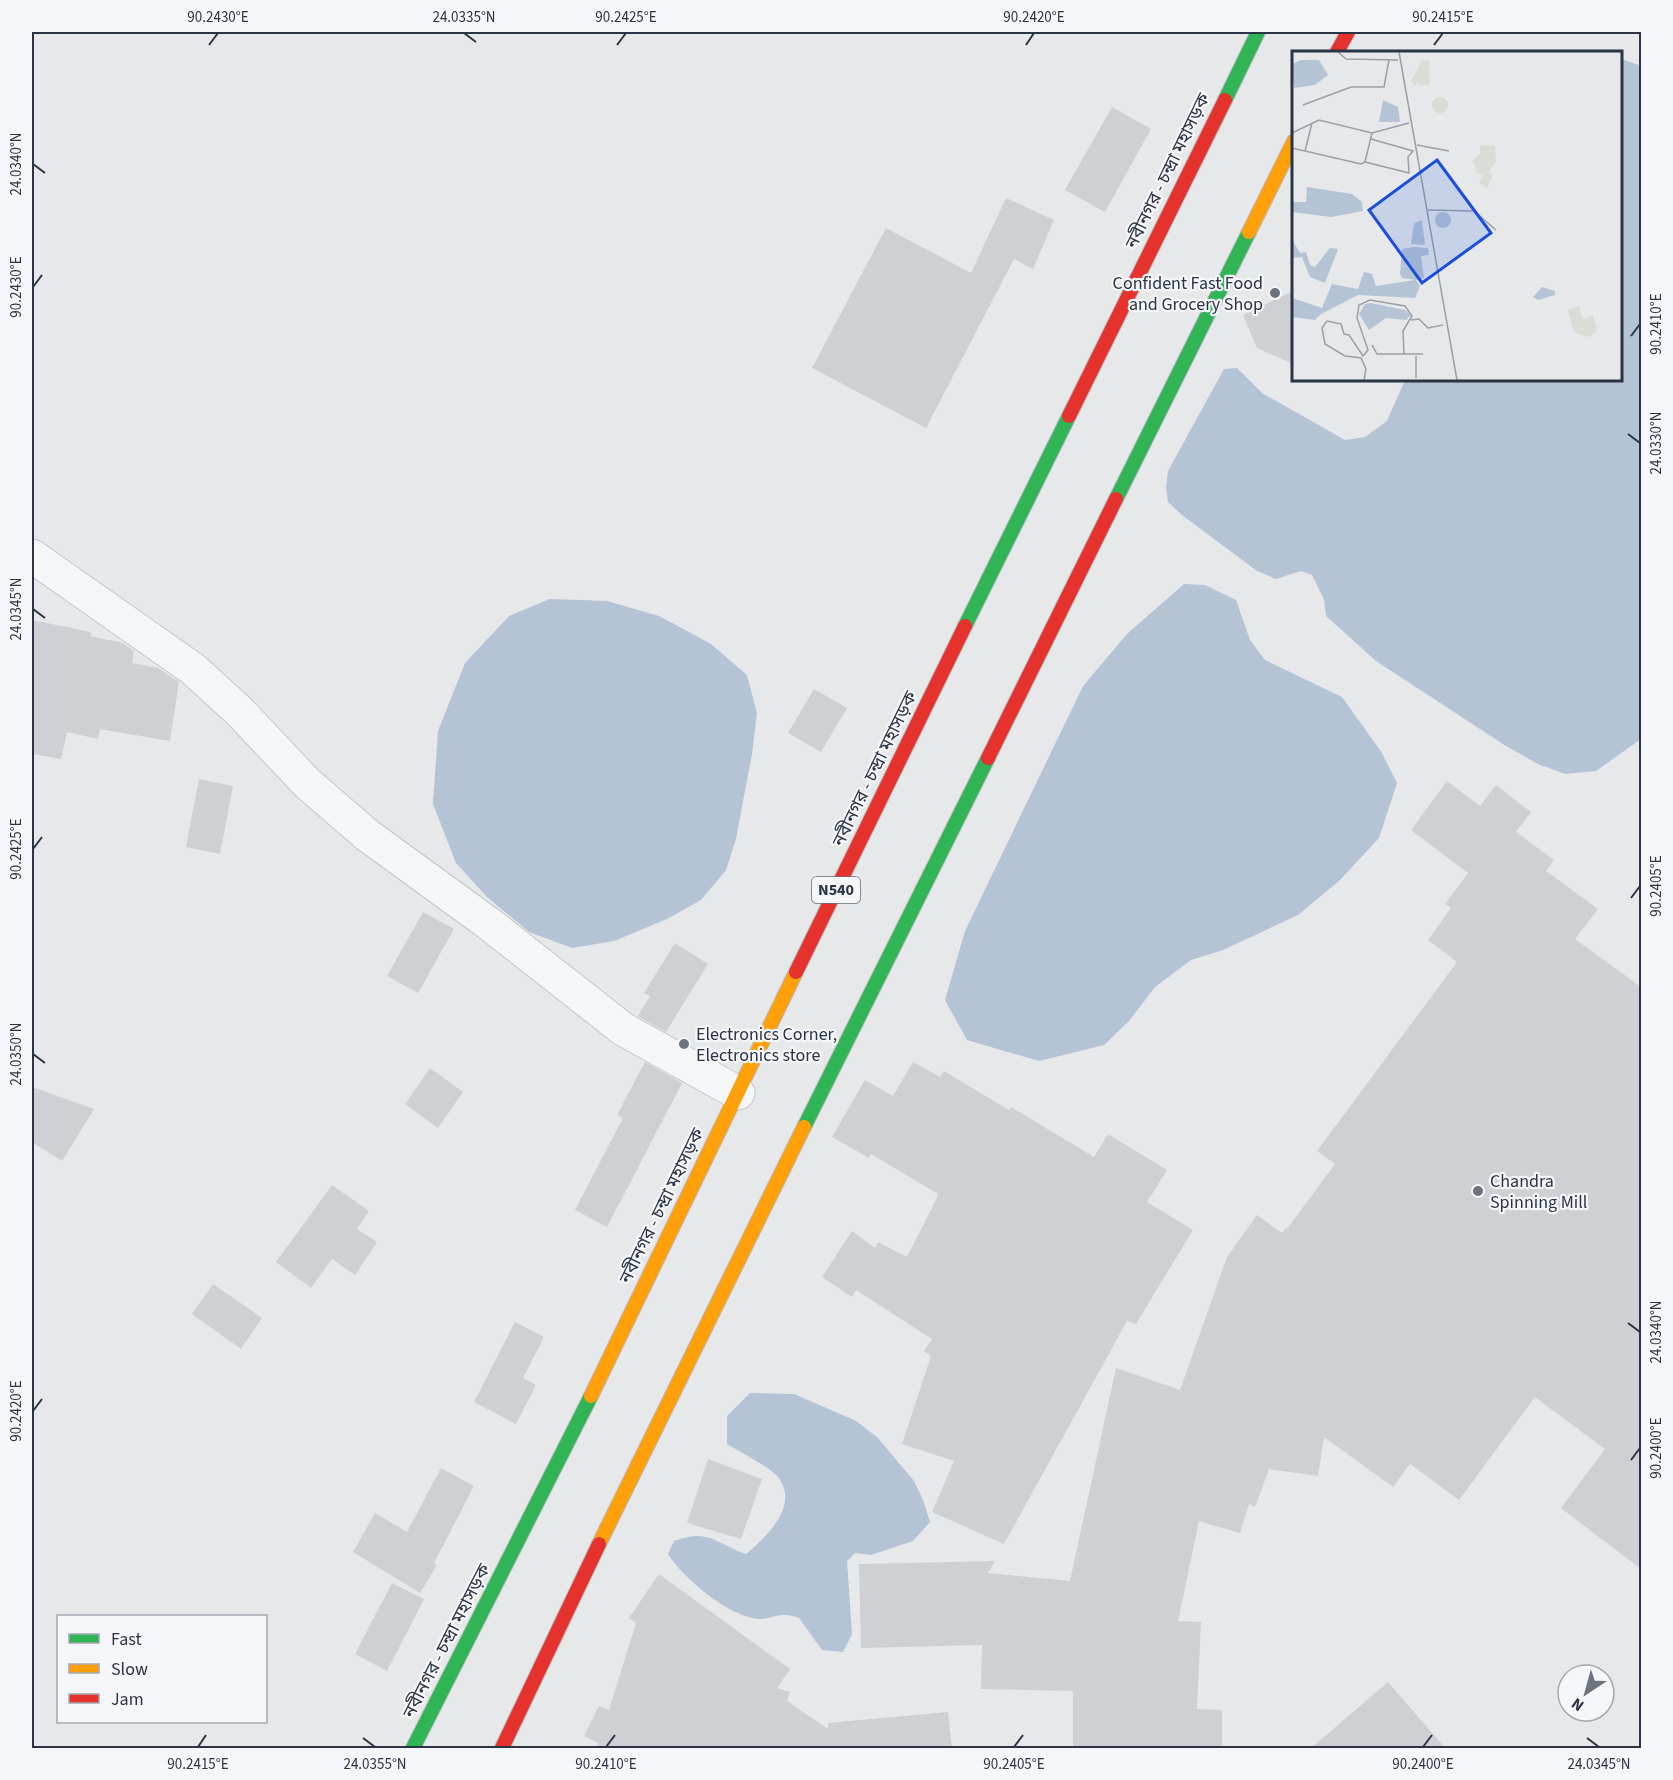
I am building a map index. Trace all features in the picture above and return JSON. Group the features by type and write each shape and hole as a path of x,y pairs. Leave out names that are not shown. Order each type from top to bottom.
{"highway":[{"name":"নবীনগর - চন্দ্রা মহাসড়ক","path":"413,1749 587,1404 1258,32"},
{"path":"1338,51 1348,32"},
{"path":"502,1749 652,1434 1292,143"}],"street":[{"path":"32,556 193,669 239,711 307,783 367,835 488,923 622,1029 738,1093"}],"water":[{"path":"1622,59 1642,66 1641,739 1596,771 1565,774 1538,764 1506,746 1376,661 1326,616 1324,599 1312,575 1301,571 1276,579 1257,571 1168,502 1166,487 1168,471 1224,369 1237,368 1262,393 1345,440 1365,437 1387,421 1405,381 1622,381"},
{"path":"1184,584 1205,585 1236,600 1250,640 1265,660 1342,697 1382,753 1397,783 1379,838 1339,881 1298,915 1223,950 1191,960 1155,987 1129,1021 1104,1045 1039,1061 967,1040 945,1000 965,931 1083,686 1127,634"},
{"path":"550,599 607,601 659,616 711,644 747,675 757,713 752,754 736,839 726,870 701,900 667,919 614,941 572,948 529,932 487,897 456,863 433,804 438,731 465,663 509,616"},
{"path":"750,1393 794,1394 856,1421 877,1437 914,1481 923,1500 930,1522 913,1541 871,1555 855,1553 847,1561 852,1634 843,1652 822,1650 799,1618 782,1615 758,1619 733,1611 695,1584 668,1554 674,1541 697,1536 716,1540 746,1554 778,1520 785,1499 784,1488 778,1477 727,1444 727,1416"}],"building":[{"path":"1112,107 1151,129 1105,212 1065,190"},
{"path":"1006,198 1054,220 1033,269 1014,259 926,428 812,368 886,228 971,273"},
{"path":"1292,291 1292,364 1257,348 1243,315"},
{"path":"32,620 91,632 90,636 123,643 134,651 132,663 158,668 179,682 170,741 100,729 98,739 67,732 61,759 32,754"},
{"path":"814,689 847,708 821,752 788,733"},
{"path":"199,779 233,786 220,854 186,847"},
{"path":"1447,781 1480,806 1496,785 1531,812 1516,832 1554,860 1546,871 1598,909 1575,939 1641,987 1641,1569 1561,1508 1605,1449 1535,1397 1459,1500 1410,1464 1393,1487 1324,1437 1318,1476 1269,1469 1255,1507 1249,1504 1240,1533 1199,1521 1178,1621 1201,1622 1197,1709 1222,1710 1222,1749 1073,1749 1073,1691 981,1689 982,1645 861,1648 859,1564 995,1561 988,1573 1070,1581 1116,1368 1180,1390 1227,1257 1257,1215 1282,1233 1287,1229 1335,1164 1317,1151 1457,962 1428,940 1451,908 1445,904 1468,873 1411,830"},
{"path":"423,912 454,929 418,993 387,976"},
{"path":"675,943 708,964 666,1032 638,1016 650,996 644,993"},
{"path":"645,1062 682,1083 607,1227 575,1210 623,1118 617,1115"},
{"path":"913,1062 940,1077 944,1071 1009,1110 1011,1107 1094,1157 1108,1134 1167,1170 1147,1202 1193,1230 1136,1324 1127,1321 1004,1544 932,1512 954,1461 902,1444 931,1356 924,1351 932,1339 856,1290 852,1297 822,1277 852,1231 875,1248 878,1242 907,1257 936,1200 938,1194 871,1154 869,1158 832,1137 865,1080 893,1096"},
{"path":"430,1068 463,1092 438,1128 405,1104"},
{"path":"32,1087 94,1109 62,1161 32,1142"},
{"path":"332,1185 369,1211 357,1229 377,1242 355,1275 332,1259 311,1288 276,1262"},
{"path":"213,1284 262,1318 241,1349 192,1314"},
{"path":"515,1322 544,1337 523,1378 536,1385 516,1424 474,1402"},
{"path":"708,1459 762,1479 741,1539 687,1523"},
{"path":"441,1468 474,1486 434,1563 437,1565 420,1593 353,1552 375,1513 407,1532"},
{"path":"659,1574 790,1669 777,1688 790,1692 787,1701 828,1729 828,1723 948,1712 952,1749 597,1749 598,1743 584,1736 599,1706 609,1710 636,1623 629,1618"},
{"path":"392,1583 424,1599 387,1671 355,1654"},
{"path":"1388,1682 1446,1749 1310,1749"}],"traffic: fast":[{"path":"1225,100 1258,32"},
{"path":"1116,499 1249,232"},
{"path":"965,626 1069,416"},
{"path":"804,1127 988,758"},
{"path":"413,1748 591,1396"}],"traffic: slow":[{"path":"1249,232 1292,145"},
{"path":"591,1396 796,972"},
{"path":"599,1544 804,1127"}],"traffic: jam":[{"path":"1338,51 1348,32"},
{"path":"1069,416 1225,100"},
{"path":"988,758 1116,499"},
{"path":"796,972 965,626"},
{"path":"502,1748 599,1544"}],"place":[{"name":"Confident Fast Food and Grocery Shop","path":"1275,293"},
{"name":"Electronics Corner, Electronics store","path":"684,1044"},
{"name":"Chandra Spinning Mill","path":"1478,1191"}]}
